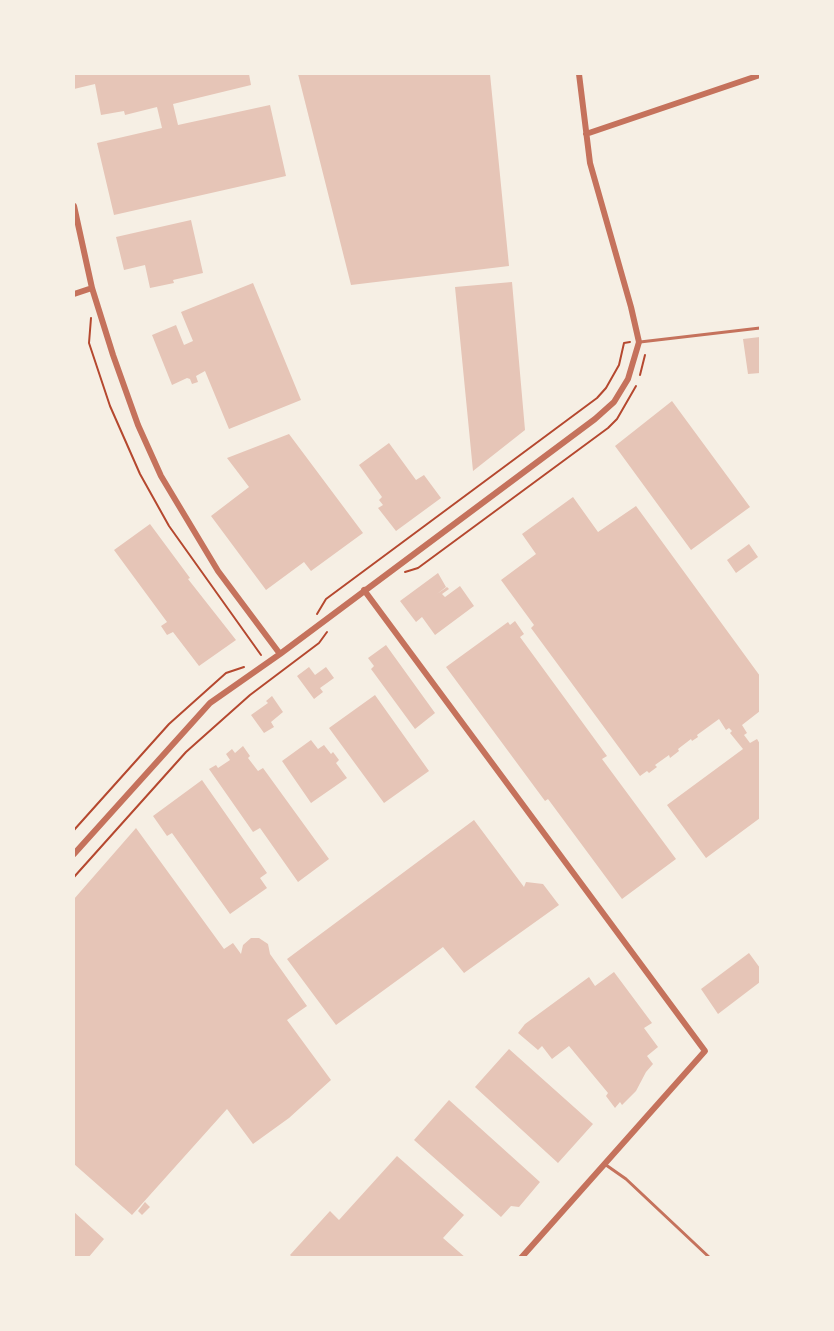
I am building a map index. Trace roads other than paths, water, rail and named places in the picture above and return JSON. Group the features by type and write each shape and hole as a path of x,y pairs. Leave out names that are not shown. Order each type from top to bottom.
{"street":[{"path":"74,854 210,703 280,654 595,419 614,402 628,379 639,342 590,163 579,74"},
{"path":"586,134 760,75"},
{"path":"74,206 92,288 113,355 138,425 161,476 218,571 280,654"},
{"path":"74,294 92,288"},
{"path":"364,590 705,1050 521,1257"}],"lane":[{"path":"639,342 760,328"},
{"path":"604,1164 626,1179 710,1257"}]}
